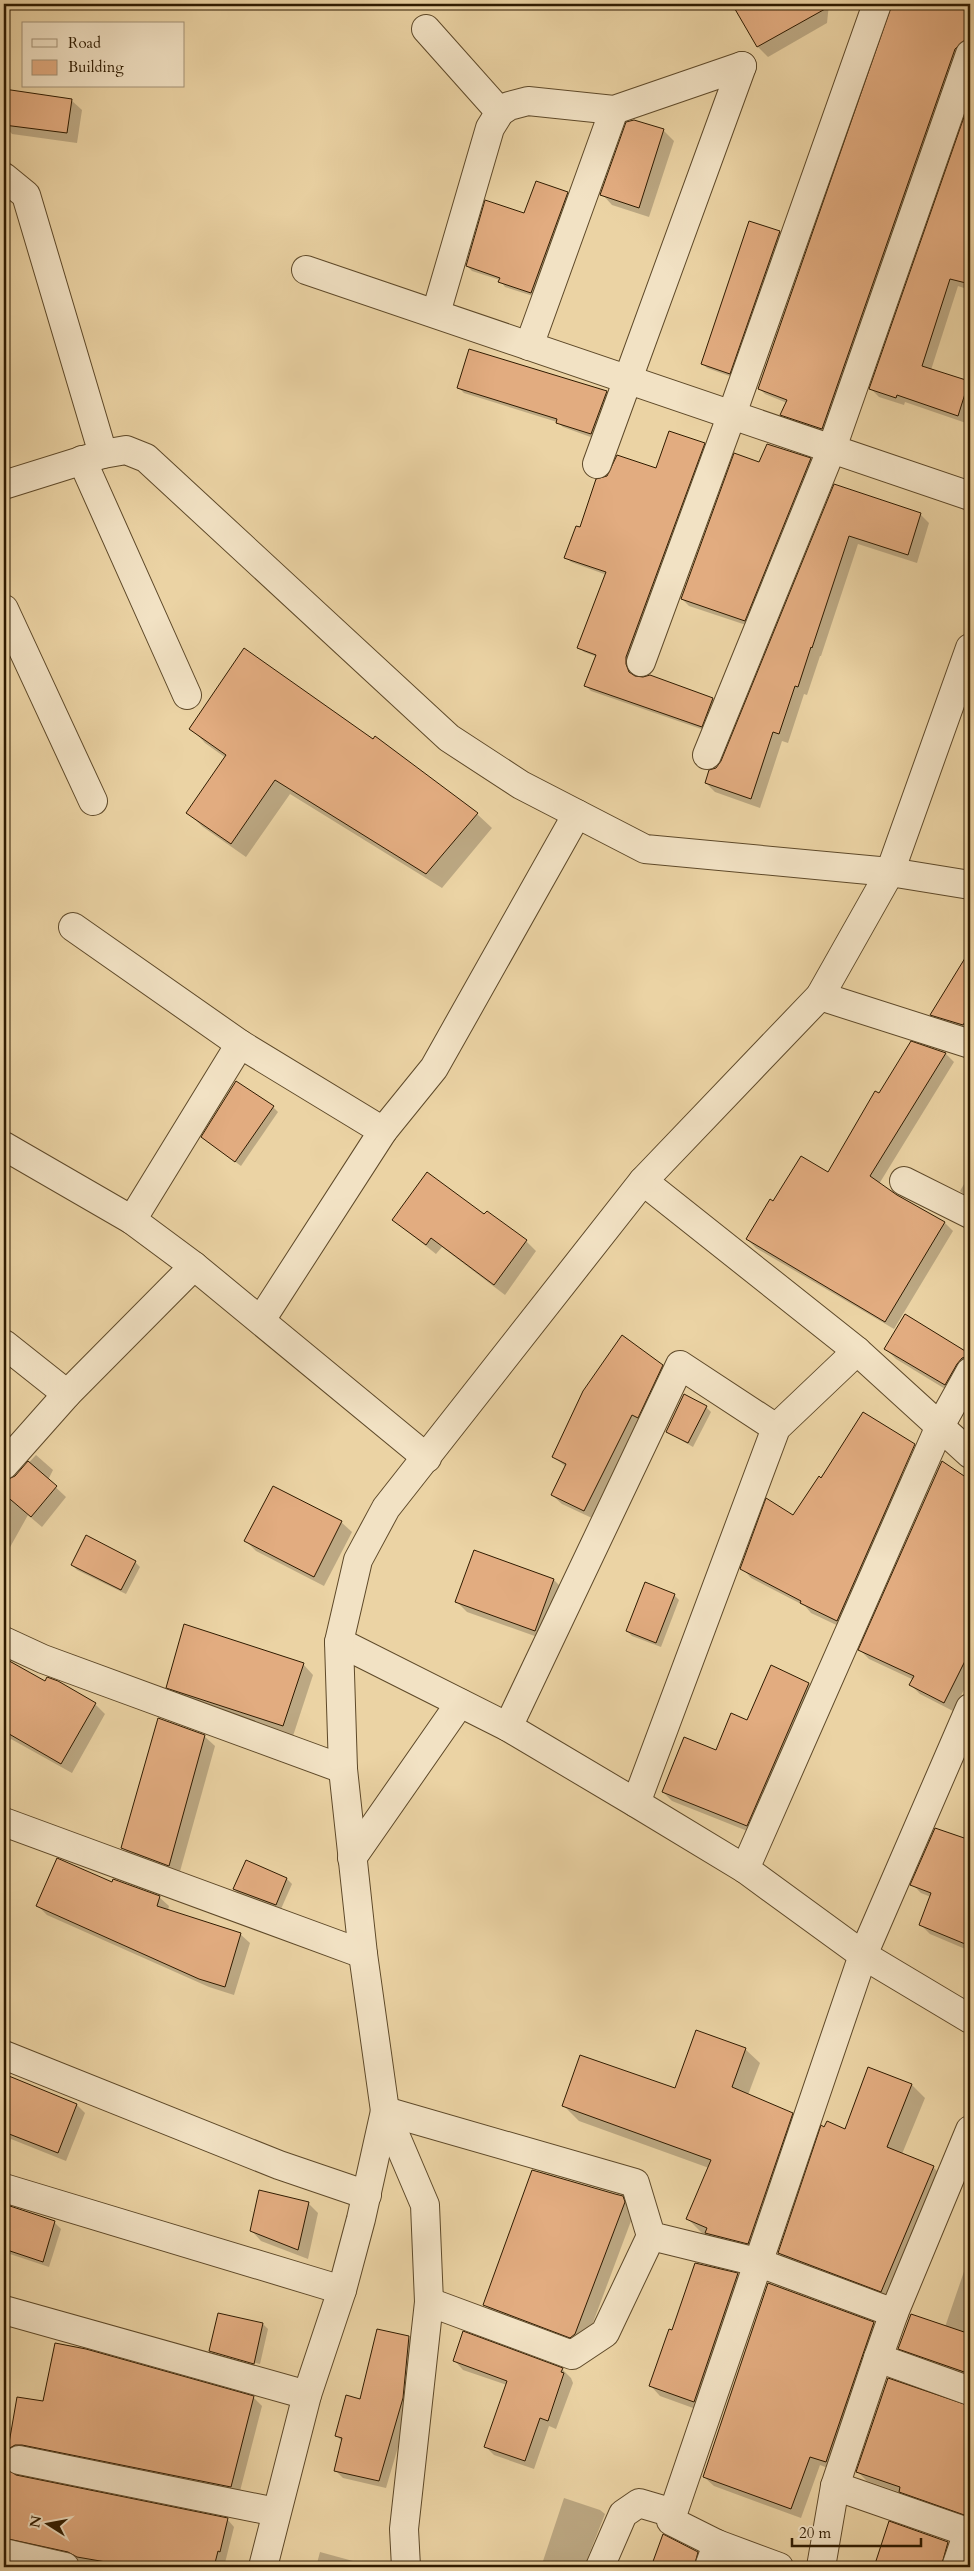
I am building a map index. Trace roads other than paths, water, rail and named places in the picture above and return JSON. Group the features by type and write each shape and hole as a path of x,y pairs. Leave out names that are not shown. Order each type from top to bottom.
{"street":[{"path":"641,662 732,414 877,4"},
{"path":"426,29 500,112"},
{"path":"706,754 832,448 970,54"},
{"path":"436,313 490,128 500,112 509,106 528,102 614,110 742,66 597,464"},
{"path":"529,346 614,110"},
{"path":"4,177 26,195 92,457 187,695"},
{"path":"306,270 970,496"},
{"path":"4,485 92,457 126,450 146,458 449,738 521,786 645,849 890,872 970,885"},
{"path":"5,613 93,801"},
{"path":"406,2567 404,2529 429,2302 425,2205 385,2111 363,1954 352,1858 343,1769 339,1642 358,1560 386,1508 643,1181 820,996 890,872 970,648"},
{"path":"261,1320 383,1131 434,1068 577,814"},
{"path":"73,927 240,1044 383,1131"},
{"path":"820,996 970,1044"},
{"path":"132,1220 240,1044"},
{"path":"4,1146 132,1220 194,1266 261,1320 427,1458"},
{"path":"643,1181 857,1351 970,1454"},
{"path":"904,1181 970,1214"},
{"path":"4,1465 67,1394 194,1266"},
{"path":"4,1344 67,1394"},
{"path":"636,1803 776,1428 857,1351"},
{"path":"508,1727 680,1365 776,1428"},
{"path":"745,1868 940,1426 970,1372"},
{"path":"4,1641 43,1660 343,1769"},
{"path":"339,1642 508,1727 745,1868 863,1955 970,2019"},
{"path":"352,1858 460,1703"},
{"path":"778,2567 713,2556 671,2521 757,2262 863,1955 970,1708"},
{"path":"4,1822 363,1954"},
{"path":"4,2055 280,2165 367,2195"},
{"path":"263,2567 307,2395 342,2290 367,2195 385,2111"},
{"path":"385,2111 635,2182 652,2236 605,2332 572,2355 429,2302"},
{"path":"821,2567 835,2486 878,2358 894,2313 970,2130"},
{"path":"4,2188 342,2290"},
{"path":"652,2236 757,2262 894,2313"},
{"path":"4,2310 307,2395"},
{"path":"878,2358 970,2391"},
{"path":"19,2460 276,2512"},
{"path":"835,2486 969,2533 956,2567"},
{"path":"600,2567 623,2514 639,2503 673,2514"},
{"path":"4,2553 65,2567"}]}
